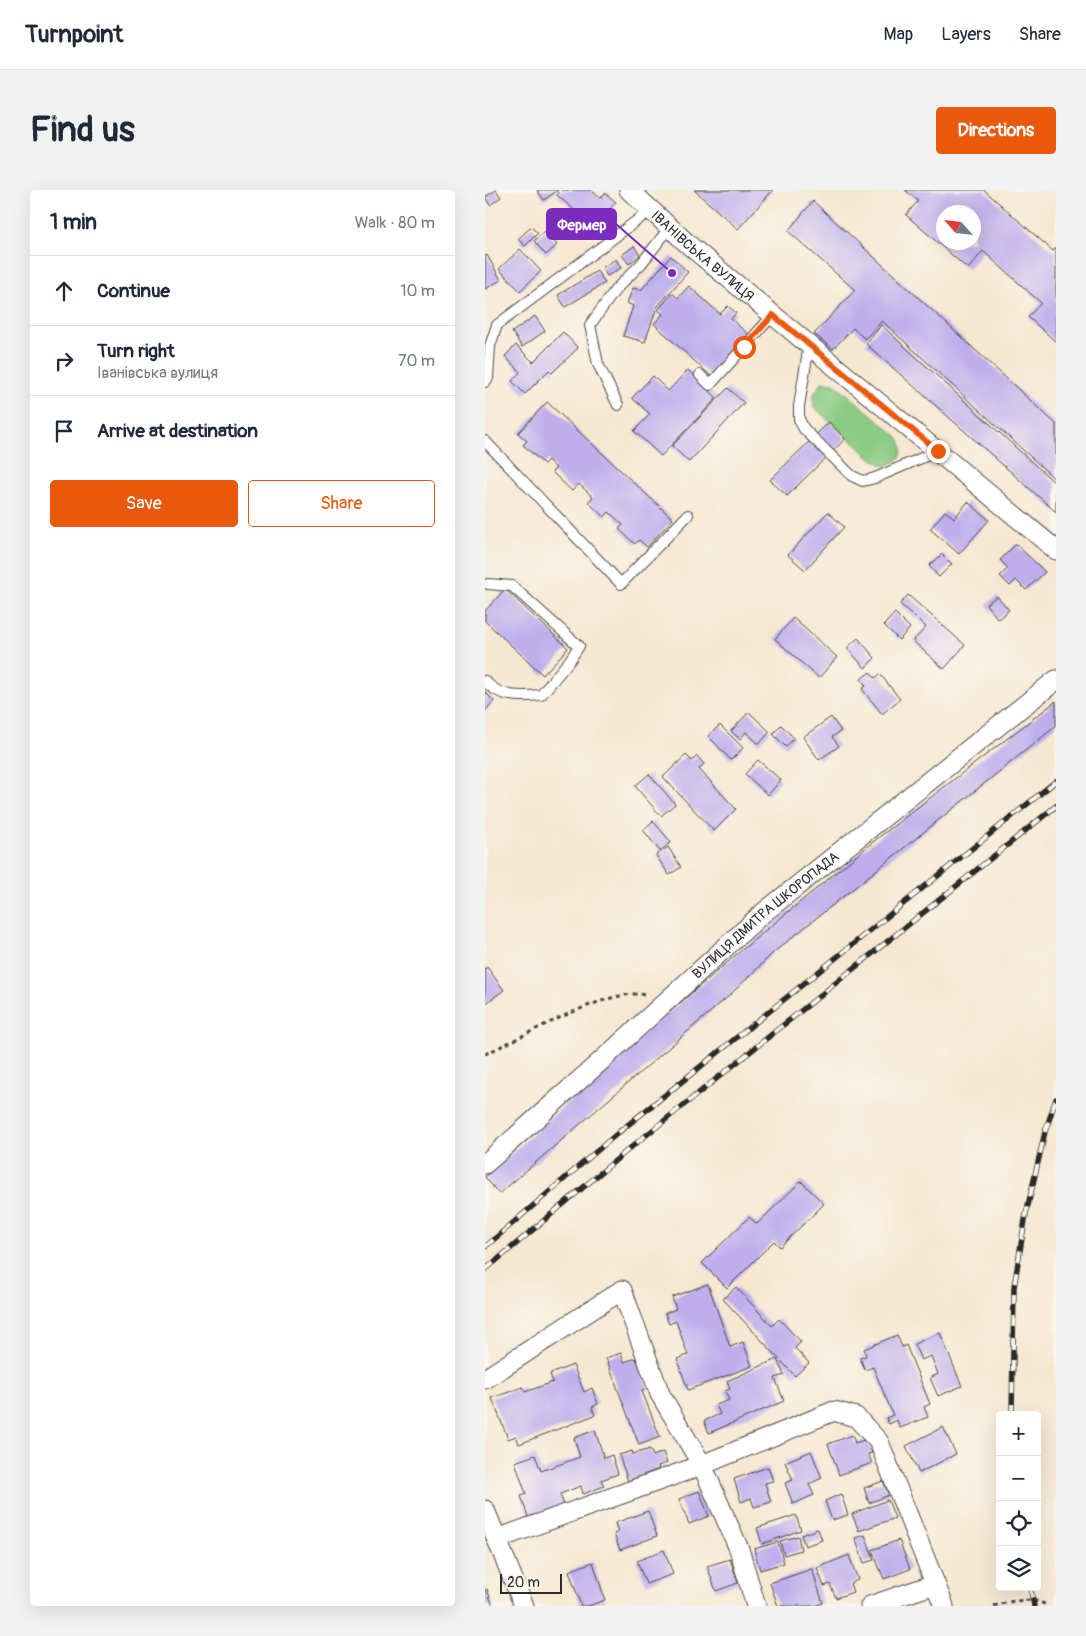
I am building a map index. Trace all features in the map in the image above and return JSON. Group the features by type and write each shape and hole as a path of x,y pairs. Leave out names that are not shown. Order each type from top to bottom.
{"street":[{"name":"ІВАНІВСЬКА ВУЛИЦЯ","path":"629,190 773,315 1056,550"},
{"name":"ВУЛИЦЯ ДМИТРА ШКОРОПАДА","path":"485,1164 763,913 1056,680"},
{"path":"485,1379 622,1290 660,1394 702,1465 739,1549 757,1606"},
{"path":"497,1539 702,1465 834,1412 856,1417 879,1442 944,1606"},
{"path":"485,1510 523,1606"},
{"path":"870,1606 935,1584"}],"lane":[{"path":"485,382 488,378 490,346 497,325 651,210"},
{"path":"618,405 598,364 590,325 616,289 641,264 670,227"},
{"path":"700,375 710,385 773,315"},
{"path":"809,345 799,406 799,419 804,429 852,476 863,481 875,478 938,451"},
{"path":"485,441 621,584 689,515"},
{"path":"485,681 492,689 519,697 541,695 579,646 512,586 486,585"}],"path":[{"path":"485,1054 557,1019 600,1001 637,993 666,1001"},
{"path":"994,1606 1003,1603 1033,1600 1040,1601 1048,1606"}],"green space":[{"path":"822,382 834,383 898,437 902,447 899,459 885,466 872,459 814,407 813,396"}],"building":[{"path":"496,190 501,197 490,205 485,197"},
{"path":"537,190 558,190 544,200"},
{"path":"562,190 591,190 600,198 605,193 616,202 594,227 557,195"},
{"path":"694,190 773,190 738,229"},
{"path":"905,190 984,190 1053,251 1056,248 1056,342 1028,317 1041,303 983,251 968,269 946,250 981,250 981,205 936,205 936,241 906,215 918,201"},
{"path":"813,201 1056,424 1056,480 882,321 865,339 853,328 833,349 814,334 855,290 788,231"},
{"path":"531,227 538,233 525,246 518,239"},
{"path":"545,231 557,245 546,255 534,241"},
{"path":"634,246 640,255 629,264 622,255"},
{"path":"520,249 541,271 520,291 499,269"},
{"path":"487,255 501,280 485,289 485,256"},
{"path":"671,256 688,272 657,307 645,342 623,336 633,306 627,303 633,288 641,290"},
{"path":"616,259 621,268 607,276 602,268"},
{"path":"597,271 605,283 565,307 558,295"},
{"path":"689,286 720,314 728,306 736,313 731,319 749,335 712,377 654,324 663,314 658,310 672,293 678,298"},
{"path":"535,316 545,331 522,347 512,332"},
{"path":"881,325 1056,484 1056,512 866,344"},
{"path":"563,332 578,348 552,373 549,370 525,394 512,381 520,372 505,356 516,345 533,362"},
{"path":"688,370 717,398 661,456 634,431 650,414 632,398 653,376 668,391"},
{"path":"728,388 744,403 689,462 672,446"},
{"path":"547,402 673,519 647,547 639,540 635,544 619,529 623,525 609,512 604,517 588,502 593,497 579,484 572,491 552,472 556,468 548,460 544,464 523,445 527,441 518,433"},
{"path":"829,422 845,439 787,496 770,480"},
{"path":"968,502 989,520 959,554 930,529 945,511 954,518"},
{"path":"828,512 844,527 805,570 788,555"},
{"path":"1016,544 1045,572 1026,590 1016,580 1010,586 1000,576 1008,568 1000,560"},
{"path":"942,554 952,564 939,577 929,566"},
{"path":"505,589 568,648 543,675 485,621 485,611"},
{"path":"908,595 965,645 944,669 913,641 926,627 900,604"},
{"path":"997,596 1009,610 998,619 986,604"},
{"path":"895,613 910,628 899,640 884,625"},
{"path":"793,618 837,657 819,678 775,639"},
{"path":"858,638 875,658 865,668 847,648"},
{"path":"870,672 875,678 880,674 900,699 882,714 862,689 866,686 861,679"},
{"path":"485,692 494,701 485,711"},
{"path":"1056,701 1056,726 774,952 730,995 499,1194 485,1177 638,1039 874,841"},
{"path":"749,712 770,732 759,744 746,732 740,739 731,731"},
{"path":"831,717 841,731 832,737 839,746 819,760 803,737"},
{"path":"720,725 743,748 731,760 708,736"},
{"path":"781,725 794,738 786,747 773,734"},
{"path":"686,755 692,761 697,756 704,764 699,769 736,809 714,831 663,777"},
{"path":"758,760 781,780 768,795 745,774"},
{"path":"649,774 675,804 661,816 635,786"},
{"path":"653,821 671,842 660,851 643,830"},
{"path":"668,847 681,867 669,875 656,855"},
{"path":"487,967 504,990 485,1004 485,969"},
{"path":"801,1181 824,1204 780,1247 774,1241 727,1288 702,1263 749,1217 757,1224"},
{"path":"708,1284 730,1347 743,1342 752,1366 688,1390 677,1359 688,1355 676,1321 669,1324 665,1313 676,1309 672,1297"},
{"path":"736,1287 772,1326 779,1319 801,1342 795,1348 809,1363 795,1376 723,1299"},
{"path":"940,1333 962,1386 938,1396 930,1378 938,1374 931,1356 921,1360 914,1344"},
{"path":"897,1335 902,1347 906,1345 930,1404 924,1407 928,1417 900,1428 897,1420 889,1424 886,1418 893,1415 873,1367 865,1370 860,1358 866,1356 864,1349"},
{"path":"621,1353 624,1362 636,1358 648,1388 642,1391 660,1437 639,1445 606,1358"},
{"path":"777,1359 784,1375 775,1378 784,1401 709,1433 704,1421 720,1414 716,1405 729,1400 725,1391 730,1389 727,1381"},
{"path":"573,1365 584,1392 592,1388 598,1404 592,1407 595,1415 519,1444 516,1436 508,1439 492,1398 523,1387 525,1392 553,1382 550,1374"},
{"path":"943,1427 956,1454 919,1473 906,1446"},
{"path":"595,1430 604,1458 612,1455 618,1474 601,1480 604,1486 583,1494 581,1486 560,1494 564,1505 528,1517 521,1496 526,1494 515,1462 535,1455 541,1471 580,1457 574,1438"},
{"path":"852,1435 855,1443 867,1439 872,1453 868,1454 872,1463 839,1475 828,1444"},
{"path":"650,1449 653,1456 663,1452 667,1463 658,1466 659,1469 628,1481 619,1455 632,1451 633,1454"},
{"path":"811,1451 822,1478 809,1484 814,1495 793,1504 785,1483 793,1480 785,1462"},
{"path":"768,1467 773,1481 765,1483 771,1502 754,1507 751,1498 741,1502 734,1479"},
{"path":"883,1481 889,1495 869,1503 864,1488"},
{"path":"699,1491 709,1516 689,1524 679,1499"},
{"path":"841,1494 848,1515 832,1520 825,1501"},
{"path":"888,1500 895,1518 859,1531 852,1514"},
{"path":"648,1511 657,1536 620,1550 614,1534 618,1532 615,1523"},
{"path":"796,1515 801,1530 762,1544 757,1528"},
{"path":"818,1529 822,1540 805,1546 801,1535"},
{"path":"865,1535 874,1560 864,1563 855,1538"},
{"path":"798,1536 801,1550 784,1555 780,1541"},
{"path":"899,1540 910,1569 884,1579 872,1550"},
{"path":"778,1542 784,1563 760,1570 754,1549"},
{"path":"664,1550 673,1574 646,1584 637,1561"},
{"path":"849,1555 858,1580 850,1583 853,1592 836,1598 830,1584 824,1586 817,1568"},
{"path":"730,1559 738,1583 716,1591 707,1566"},
{"path":"593,1562 605,1600 588,1606 581,1606 569,1571"},
{"path":"812,1569 823,1603 815,1606 778,1606 770,1583"},
{"path":"487,1589 493,1606 485,1606 485,1590"}],"railway":[{"path":"485,1247 619,1132 1056,781"},
{"path":"485,1270 629,1149 1056,806"},
{"path":"1012,1411 1014,1287 1026,1214 1045,1132 1056,1099"},
{"path":"1031,1591 1034,1606"}],"place":[{"name":"Фермер","path":"672,273"}],"route":[{"path":"744,347 773,315 938,451"}]}
